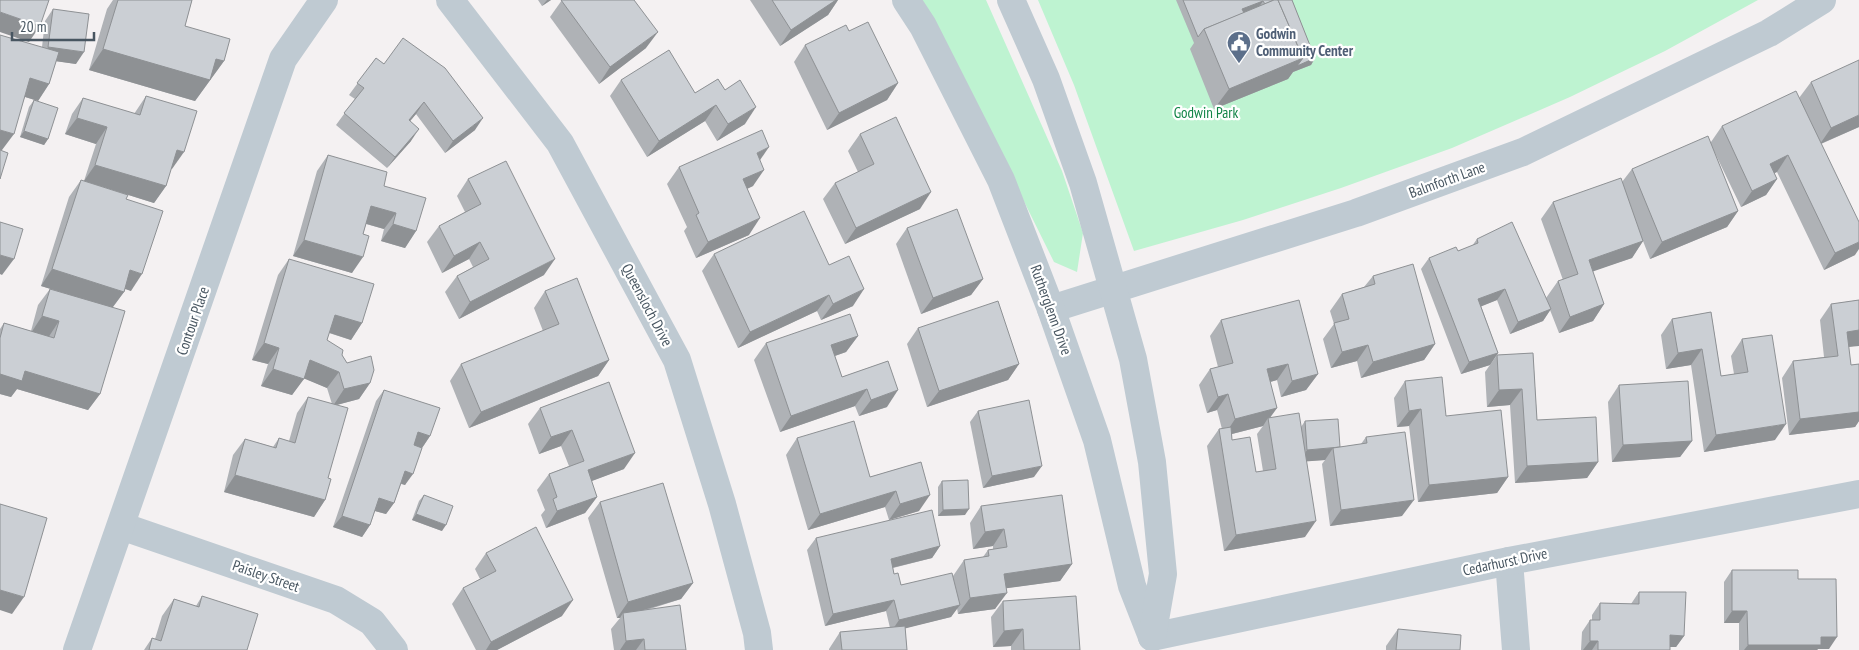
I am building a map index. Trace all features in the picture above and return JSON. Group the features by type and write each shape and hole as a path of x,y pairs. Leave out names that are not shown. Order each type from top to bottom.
{"street":[{"name":"Contour Place","path":"77,650 122,526 283,59 324,0"},
{"name":"Queensloch Drive","path":"450,0 560,143 677,360 722,504 757,633 759,650"},
{"name":"Rutherglenn Drive","path":"906,0 923,26 1001,180 1051,309 1098,440 1132,586 1152,644"},
{"path":"1012,0 1046,79 1083,183 1133,359 1152,462 1163,574 1152,644"},
{"name":"Balmforth Lane","path":"1051,309 1112,288 1356,213 1523,152 1768,33 1822,0"},
{"name":"Cedarhurst Drive","path":"1152,644 1509,561 1859,494"},
{"name":"Paisley Street","path":"122,526 336,600 372,622 394,650"},
{"path":"1509,561 1516,650"}],"green space":[{"path":"921,0 986,0 1062,171 1083,233 1077,272 1054,262 948,48"},
{"name":"Godwin Park","path":"1038,0 1758,0 1665,51 1570,97 1452,148 1341,188 1243,220 1134,251 1074,85"}],"building":[{"path":"0,0 49,0 40,26 0,12"},
{"path":"118,0 192,0 185,26 230,39 224,61 216,59 210,80 103,49"},
{"path":"561,0 634,0 658,32 610,67"},
{"path":"772,0 836,0 791,30"},
{"path":"1183,0 1274,0 1265,4 1263,1 1242,9 1244,13 1204,29 1198,37"},
{"path":"1278,0 1303,58 1229,89 1204,29"},
{"path":"1278,0 1292,0 1315,58 1297,66 1303,58"},
{"path":"53,9 89,14 84,52 48,47"},
{"path":"868,22 898,83 839,113 805,45 846,25 849,31"},
{"path":"0,35 59,52 49,84 30,78 14,134 0,130"},
{"path":"403,38 445,68 483,118 453,141 424,102 409,120 419,129 395,157 344,113 364,88 357,83 376,58 384,64"},
{"path":"669,50 695,93 718,79 725,90 740,80 756,107 728,124 716,105 659,141 621,80"},
{"path":"1859,60 1859,115 1831,128 1811,82"},
{"path":"1796,91 1859,222 1859,242 1835,253 1788,155 1770,164 1777,179 1752,191 1722,126"},
{"path":"146,96 197,111 184,152 177,150 166,186 95,165 107,127 77,118 83,98 140,115"},
{"path":"34,100 58,108 48,139 24,131"},
{"path":"896,117 931,192 856,228 835,183 874,164 860,134"},
{"path":"762,130 769,147 757,153 764,170 743,179 760,218 708,242 696,215 699,213 679,167"},
{"path":"1708,136 1738,211 1662,242 1632,169"},
{"path":"0,150 8,153 0,179"},
{"path":"328,155 387,172 384,186 426,198 416,231 393,224 396,213 371,206 363,234 369,236 363,257 304,240"},
{"path":"506,161 555,259 470,302 457,276 489,259 480,242 454,256 439,226 481,204 468,179"},
{"path":"1621,178 1643,241 1589,260 1604,304 1570,317 1558,281 1578,274 1553,202"},
{"path":"81,180 128,195 126,199 163,211 142,274 130,270 124,292 52,269"},
{"path":"957,209 983,279 933,298 907,228"},
{"path":"804,211 829,265 849,256 864,289 833,304 829,295 750,332 714,254"},
{"path":"0,222 23,229 14,259 0,255"},
{"path":"1512,222 1551,309 1518,322 1505,289 1478,299 1498,353 1469,362 1429,258 1456,247 1458,251 1478,243 1477,239"},
{"path":"289,259 374,284 362,323 335,315 327,340 343,350 342,355 347,363 371,356 374,370 370,383 344,389 339,372 310,360 304,379 273,369 279,348 264,343"},
{"path":"1413,264 1435,344 1373,362 1368,345 1342,352 1334,323 1349,319 1342,294 1375,284 1373,276"},
{"path":"577,278 609,360 481,412 461,364 559,324 545,291"},
{"path":"50,289 125,311 100,394 25,371 22,381 0,374 0,338 4,323 54,338 59,321 42,316"},
{"path":"1299,300 1318,374 1292,381 1288,364 1267,369 1277,408 1235,419 1228,394 1218,397 1210,369 1233,363 1221,320"},
{"path":"1859,300 1859,330 1847,332 1851,365 1859,364 1859,412 1800,419 1793,361 1838,356 1831,304"},
{"path":"998,301 1019,364 939,391 918,328"},
{"path":"1711,312 1721,376 1748,372 1742,339 1772,335 1786,424 1716,435 1702,349 1678,353 1672,319"},
{"path":"850,314 858,336 831,345 842,377 888,361 898,390 871,400 867,389 791,416 766,343"},
{"path":"1533,353 1537,420 1596,417 1598,462 1527,466 1522,389 1499,390 1497,355"},
{"path":"1442,377 1446,416 1501,410 1508,477 1429,485 1421,409 1409,411 1405,381"},
{"path":"1688,381 1692,441 1623,445 1619,385"},
{"path":"609,382 635,453 588,470 597,497 557,511 553,499 557,497 549,474 584,461 572,430 551,437 540,408"},
{"path":"384,390 440,408 430,436 418,432 414,445 422,448 413,474 405,471 394,503 379,498 370,525 342,516"},
{"path":"308,397 348,408 328,478 331,479 325,500 235,475 245,439 276,448 279,438 295,443"},
{"path":"1029,400 1042,466 992,476 978,411"},
{"path":"1299,413 1316,521 1236,535 1219,429 1231,427 1232,440 1250,437 1256,472 1276,469 1268,418"},
{"path":"1338,419 1340,447 1307,450 1305,421"},
{"path":"854,421 870,477 921,462 930,495 900,504 896,491 820,514 797,438"},
{"path":"1405,432 1414,500 1341,510 1333,448 1367,443 1366,437"},
{"path":"968,480 969,509 943,510 942,481"},
{"path":"663,483 693,583 628,602 600,502"},
{"path":"424,495 453,506 446,525 416,514"},
{"path":"1062,495 1072,564 1004,574 1007,593 970,598 964,560 989,556 988,550 1007,547 1004,529 985,532 981,506"},
{"path":"0,504 47,518 24,597 0,590"},
{"path":"932,510 940,546 891,559 894,574 898,573 901,585 952,573 960,605 899,620 894,600 833,614 816,538"},
{"path":"536,527 573,600 491,642 463,588 496,571 486,553"},
{"path":"1732,570 1798,570 1798,579 1836,579 1837,637 1821,637 1821,645 1748,645 1747,611 1732,611"},
{"path":"1639,592 1686,592 1684,636 1670,635 1670,650 1598,650 1598,641 1590,641 1590,620 1600,620 1600,603 1639,604"},
{"path":"202,596 258,614 247,650 149,650 152,638 161,641 174,599 199,607"},
{"path":"1076,596 1080,650 1024,650 1023,629 1004,631 1003,601"},
{"path":"680,605 686,650 645,650 644,639 626,641 623,613"},
{"path":"905,626 907,650 842,650 840,632"},
{"path":"1398,629 1461,635 1460,650 1396,650"}],"place":[{"name":"Godwin Community Center","path":"1239,64"}]}
